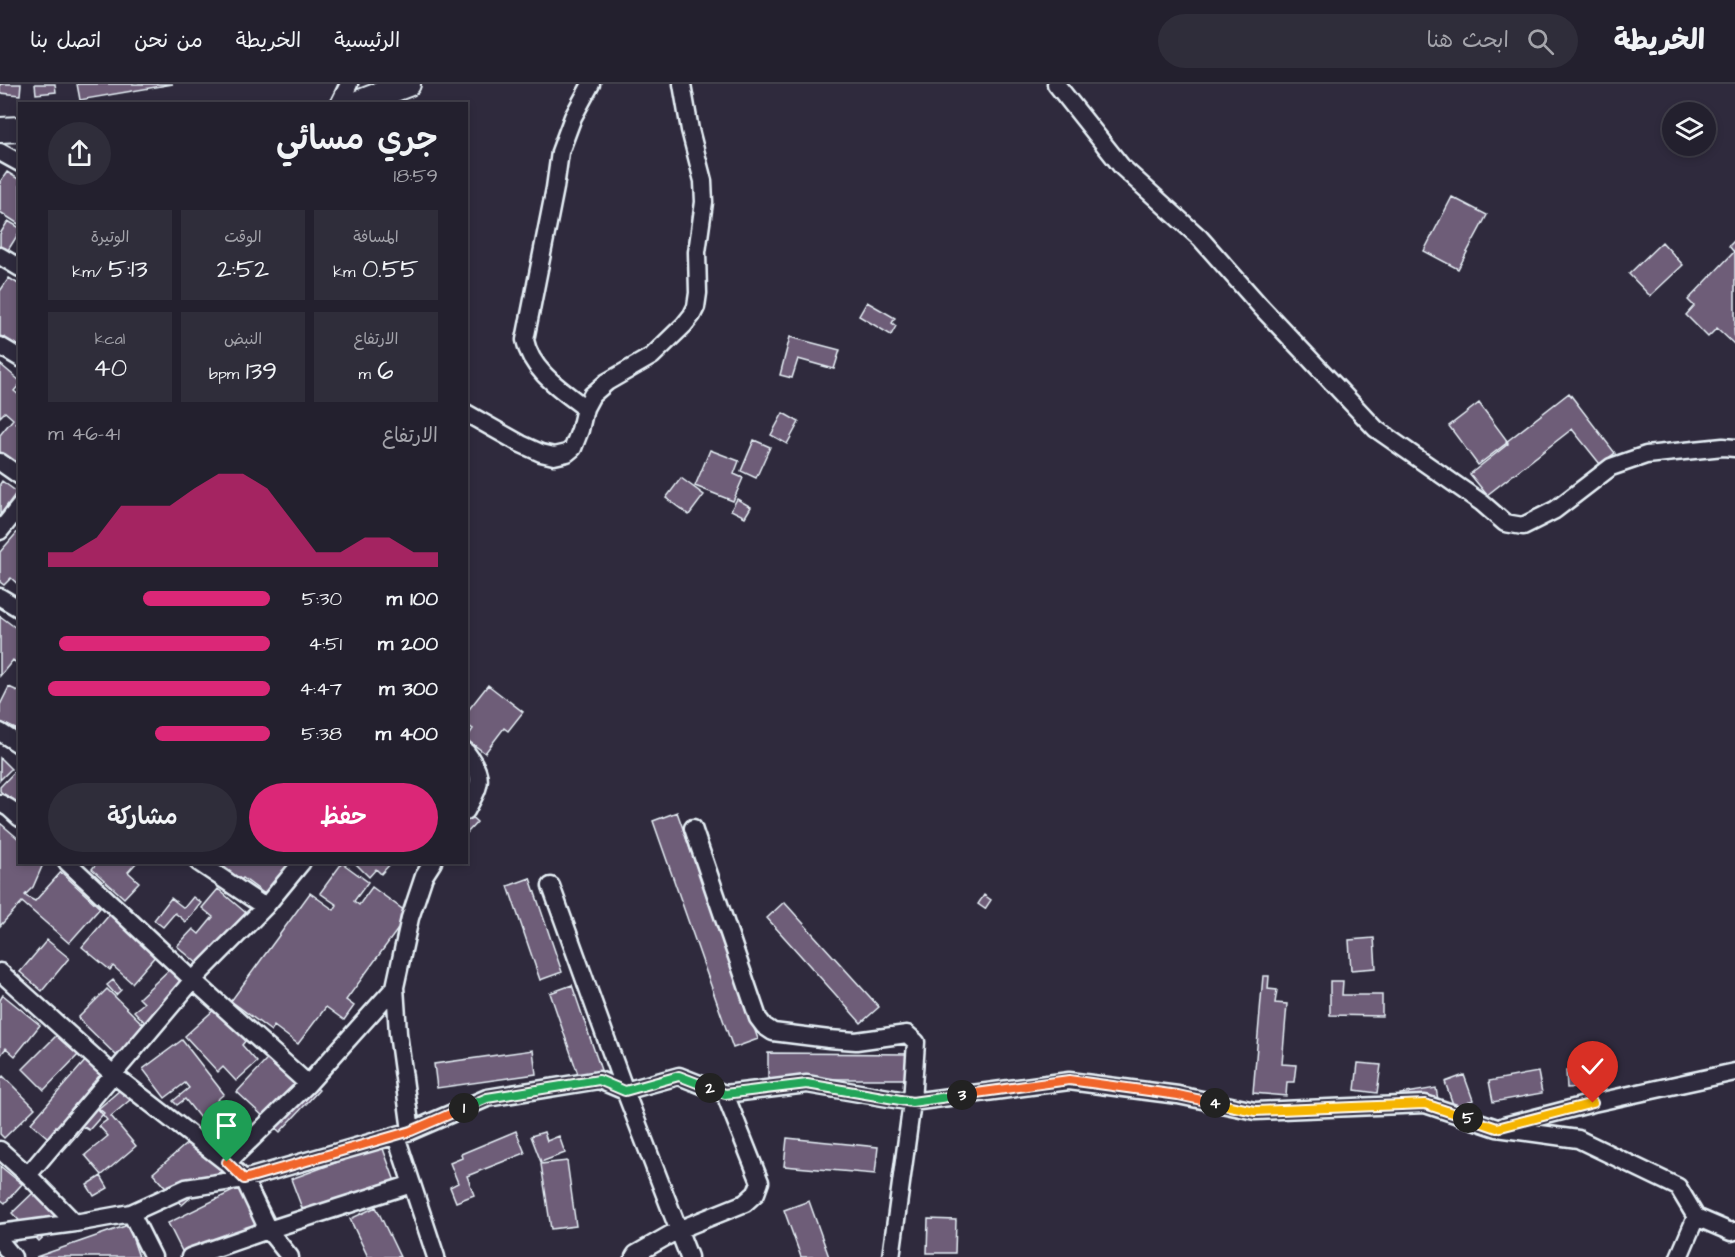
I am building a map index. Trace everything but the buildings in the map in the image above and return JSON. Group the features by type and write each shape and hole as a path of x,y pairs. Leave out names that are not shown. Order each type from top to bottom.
{"street":[{"path":"340,102 349,84"},
{"path":"360,102 408,84"},
{"path":"585,408 543,373 527,351 525,340 560,152 573,117 591,84"},
{"path":"468,414 521,444 554,456 567,453 573,448 585,408 592,395 599,388 652,356 692,315 698,293 697,252 704,202 703,181 690,130 682,84"},
{"path":"1056,84 1122,166 1200,238 1261,307 1376,429 1482,503 1505,523 1523,526 1555,510 1611,467 1646,455 1723,447 1735,448"},
{"path":"0,130 18,129"},
{"path":"0,153 18,162"},
{"path":"0,256 18,267"},
{"path":"0,346 18,356"},
{"path":"0,462 18,475"},
{"path":"0,531 18,508"},
{"path":"0,597 18,608"},
{"path":"0,732 18,744"},
{"path":"468,755 478,771 480,782 468,807"},
{"path":"0,803 18,816"},
{"path":"693,828 758,1018 764,1026 773,1032 856,1041 907,1034 916,1042 912,1102 891,1257"},
{"path":"69,864 308,1084"},
{"path":"201,864 265,907"},
{"path":"28,1175 193,980 265,907 300,864"},
{"path":"432,864 424,876 410,918 395,987 404,1134 412,1184 436,1257"},
{"path":"551,886 625,1091 689,1257"},
{"path":"0,972 114,1074 227,1162 244,1179 268,1230 290,1257"},
{"path":"227,1162 308,1084 395,987"},
{"path":"1497,1128 1593,1103 1735,1072"},
{"path":"0,1233 131,1213 186,1188 244,1179 404,1134 487,1098 599,1080 625,1091 679,1076 725,1094 807,1084 912,1102 1069,1080 1178,1095 1255,1111 1425,1104 1497,1128 1578,1139 1678,1187 1696,1217 1734,1233"},
{"path":"634,1257 678,1230 745,1203 756,1193 760,1182 725,1094"},
{"path":"0,1150 75,1223"},
{"path":"190,1257 412,1184"},
{"path":"131,1213 153,1257"},
{"path":"1679,1257 1696,1217"},
{"path":"0,1241 13,1257"}],"route":[{"path":"227,1162 244,1179 411,1131 487,1098 599,1080 625,1091 679,1076 725,1094 807,1084 912,1102 1069,1080 1178,1095 1255,1111 1425,1104 1497,1128 1593,1103"}]}
